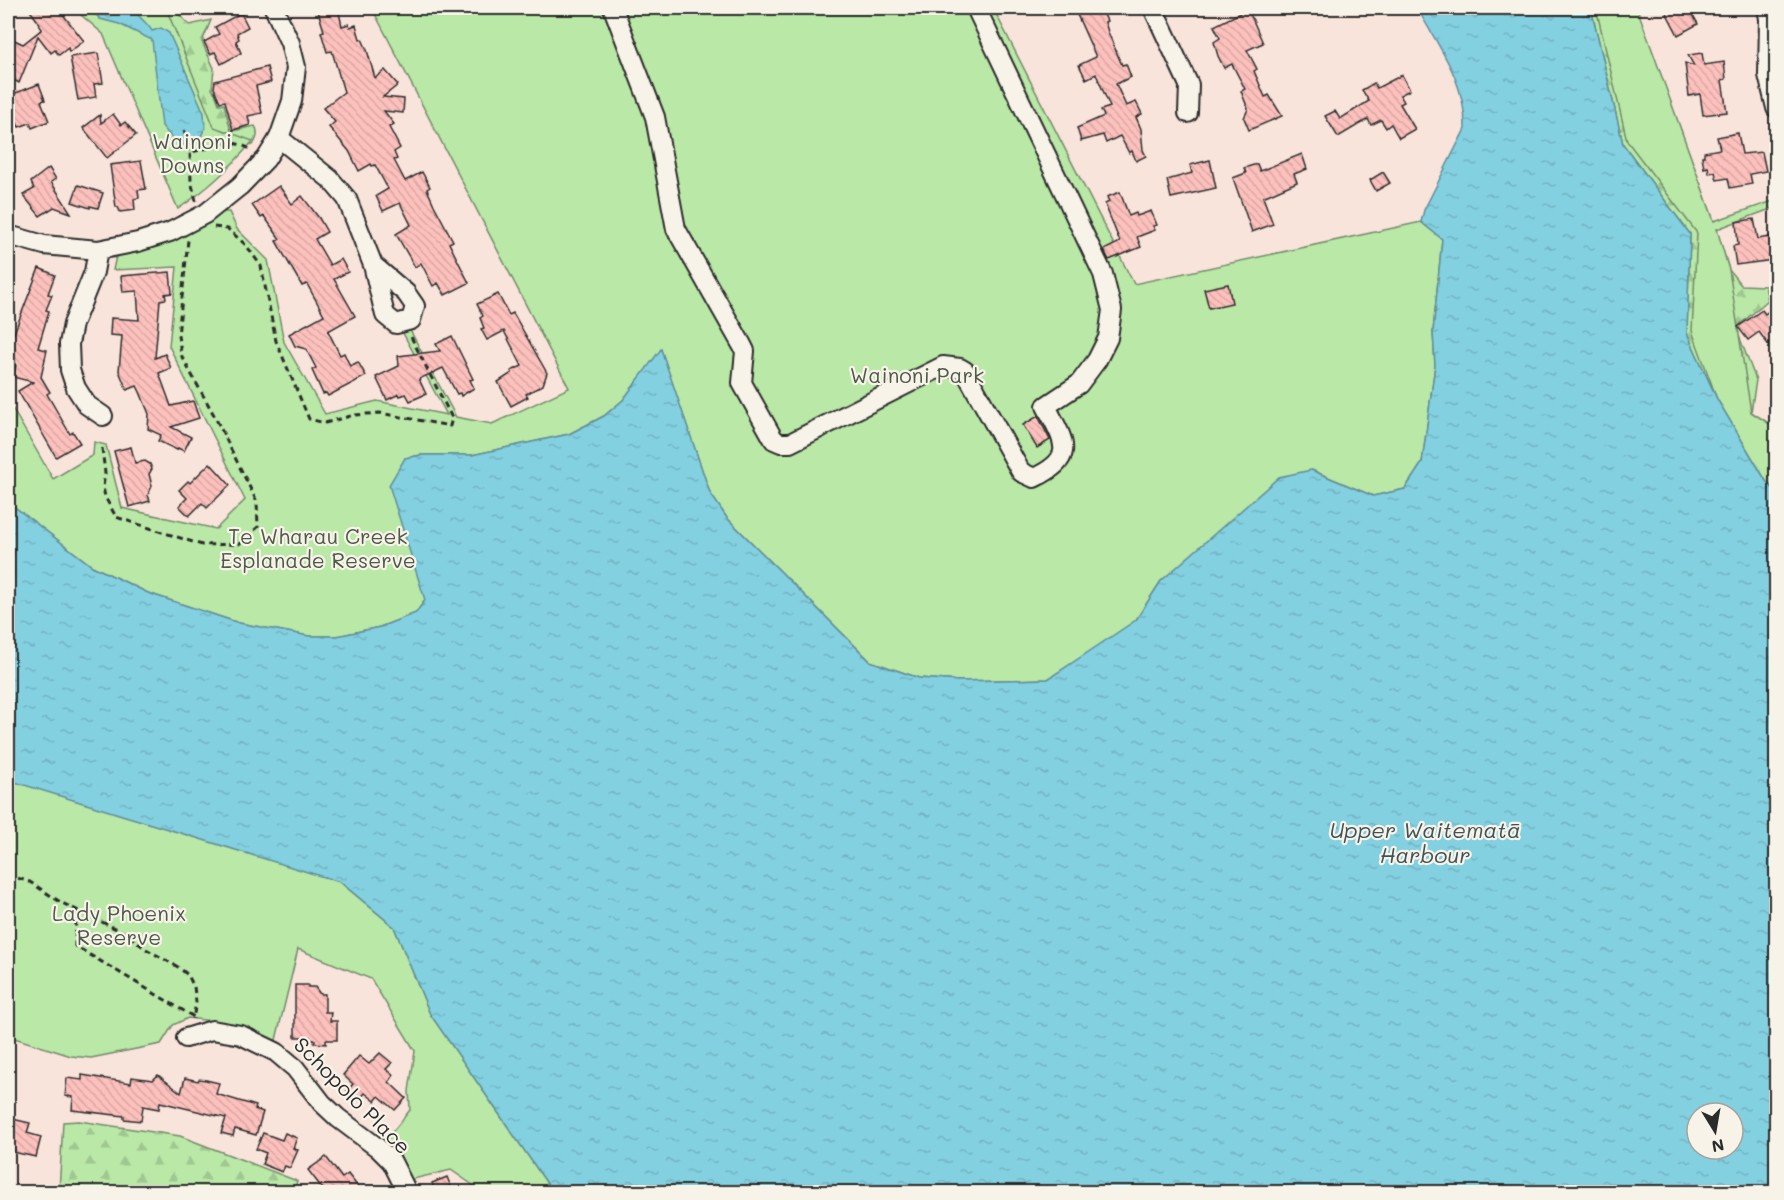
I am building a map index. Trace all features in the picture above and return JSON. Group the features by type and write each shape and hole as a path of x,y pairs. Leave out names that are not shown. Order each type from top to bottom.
{"street":[{"path":"8,235 44,245 98,250 138,242 170,232 206,214 240,186 266,159 279,138 292,101 296,66 290,43 274,8"},
{"path":"613,8 655,117 676,229 745,351 742,383 774,440 781,444 790,443 943,366 960,368 965,371 1021,472 1034,478 1053,468 1062,454 1062,439 1046,406 1079,384 1096,360 1108,338 1112,310 1103,274 976,8"},
{"path":"1153,8 1189,85 1188,113"},
{"path":"1767,8 1770,28 1768,75 1776,108"},
{"path":"279,138 330,179 347,200 373,265"},
{"path":"98,250 94,272 73,324 69,344 70,370 76,388 87,405 103,417"},
{"name":"Schopolo Place","path":"186,1038 212,1029 241,1035 276,1052 295,1068 322,1103 392,1162 407,1192"}],"path":[{"path":"184,130 190,152 191,181 197,204"},
{"path":"190,152 209,149 224,142 239,143 252,150"},
{"path":"209,228 217,226 228,229 246,245 261,266 276,341 309,419 325,423 354,415 380,413 450,426 452,418 407,329"},
{"path":"102,448 105,497 116,517 202,545 239,544 258,527 256,501 214,415 182,357 178,336 188,238"},
{"path":"8,875 30,882 76,910 125,933 188,975 194,987 196,1002 194,1017 186,1038"},
{"path":"76,910 75,945 194,1017"}],"green space":[{"name":"Wainoni Downs","path":"73,8 166,8 214,127 253,141 218,178 178,209 103,34"},
{"path":"172,8 190,25 211,20 202,42 214,68 212,89 219,104 224,104 231,131 255,126 257,136 253,145 215,133 166,14"},
{"name":"Wainoni Park","path":"372,8 993,8 1134,284 1421,222 1442,239 1433,332 1435,365 1422,463 1405,489 1373,496 1312,470 1161,581 1136,620 1127,628 1048,679 959,681 919,678 870,661 727,518 710,493 661,350 623,400 604,416 569,434 472,455 421,455 405,458 425,600 416,613 380,627 337,636 309,636 239,623 148,593 92,566 8,502 8,401 53,479 93,455 94,442 106,445 122,508 216,529 245,500 169,346 177,267 113,270 116,256 168,240 221,212 229,212 237,229 268,260 284,342 325,414 377,401 447,415 403,333 410,330 456,417 492,424 569,388"},
{"path":"1591,8 1636,8 1714,221 1729,270 1741,285 1765,286 1768,300 1736,328 1756,380 1751,412 1776,428 1776,492 1717,399 1687,333 1690,234 1623,144"},
{"path":"1596,8 1637,8 1714,221 1776,200 1776,207 1717,229 1729,270 1751,412 1776,428 1776,492 1766,481 1717,399 1692,331 1697,233 1627,141"},
{"name":"Lady Phoenix Reserve","path":"13,773 340,882 394,927 430,1014 553,1192 483,1192 451,1170 409,1180 399,1160 385,1141 410,1110 409,1091 415,1051 371,979 298,949 275,1044 248,1029 228,1023 188,1018 173,1025 161,1044 91,1058 71,1056 8,1036 8,774"},
{"path":"79,1121 180,1136 297,1181 294,1192 59,1192 63,1122"}],"water":[{"path":"90,8 134,8 152,31 161,28 169,33 204,113 205,128 198,142 184,145 174,141 162,126 152,40 119,24 100,19"},
{"name":"Upper Waitematā Harbour","path":"1417,8 1591,8 1623,144 1690,234 1687,333 1717,399 1766,481 1776,492 1776,1192 553,1192 430,1014 394,927 340,882 8,780 8,502 92,566 148,593 239,623 309,636 337,636 380,627 416,613 425,600 389,485 405,458 421,455 472,455 569,434 604,416 623,400 661,349 710,493 727,518 870,661 919,678 959,681 1048,679 1136,620 1161,581 1279,477 1311,470 1373,496 1405,489 1422,463 1435,365 1433,332 1442,239 1421,222 1424,210 1465,129 1461,96 1442,51"}],"building":[{"path":"28,8 58,8 84,41 69,52 68,48 59,55 55,50 51,53 38,36 19,83 8,77 8,37 23,44 42,29"},
{"path":"317,8 338,8 342,26 356,25 360,39 367,50 375,78 385,70 398,85 383,97 404,99 403,113 384,111 394,124 389,127 400,148 394,152 397,159 394,160 405,181 422,172 430,187 427,189 434,205 453,241 449,243 469,283 445,295 438,283 433,286 421,263 415,267 396,234 411,225 400,203 383,211 376,196 388,189 375,165 371,164 359,171 349,151 329,127 335,122 323,108 344,92 332,51 327,52"},
{"path":"1074,8 1101,8 1122,65 1126,64 1131,77 1116,84 1126,106 1136,102 1142,114 1136,117 1141,129 1143,150 1146,156 1136,161 1132,151 1129,153 1120,136 1106,143 1103,135 1081,141 1077,128 1104,116 1101,110 1110,107 1096,74 1086,79 1079,65 1096,57"},
{"path":"1664,8 1689,8 1698,24 1678,35"},
{"path":"1248,9 1263,43 1247,50 1257,69 1254,71 1265,97 1269,95 1282,116 1249,130 1244,118 1248,109 1241,91 1245,89 1232,64 1224,68 1214,42 1220,38 1214,26"},
{"path":"241,13 248,27 237,33 239,39 236,41 241,53 221,64 215,52 210,54 204,42 219,34 215,27"},
{"path":"98,53 103,83 94,84 96,97 78,100 70,57"},
{"path":"1702,53 1704,65 1724,62 1726,79 1722,80 1727,112 1703,115 1700,94 1689,96 1685,63 1694,66 1688,55"},
{"path":"267,67 271,82 256,86 262,113 248,116 250,125 233,130 225,101 220,102 214,88 215,81"},
{"path":"1402,75 1410,90 1400,95 1404,102 1400,104 1415,129 1399,138 1391,124 1386,128 1381,120 1371,125 1368,119 1338,137 1325,116 1335,111 1340,119 1369,101 1362,90 1374,83 1377,88"},
{"path":"39,84 45,100 41,101 49,121 32,128 30,123 19,127 16,121 8,124 8,96"},
{"path":"113,114 121,125 125,122 136,135 107,158 83,128 100,115 101,123"},
{"path":"1738,133 1742,154 1762,152 1766,171 1750,174 1752,184 1730,188 1728,178 1717,180 1715,172 1709,173 1708,167 1704,168 1702,156 1704,152 1720,149 1717,137"},
{"path":"1302,154 1307,169 1294,174 1297,182 1263,197 1273,224 1252,232 1233,178 1246,173 1244,168 1257,164 1260,171"},
{"path":"1210,160 1216,188 1171,198 1167,180 1192,173 1190,165"},
{"path":"141,161 146,189 138,190 139,198 134,199 135,210 120,212 116,207 110,165"},
{"path":"49,168 56,179 51,182 71,213 54,207 40,216 23,195 34,189 31,182"},
{"path":"1383,172 1390,183 1376,191 1370,180"},
{"path":"78,185 103,193 98,208 72,202"},
{"path":"279,186 292,204 302,196 327,232 315,239 330,265 341,259 348,272 334,279 355,316 328,331 340,355 344,353 350,366 358,362 366,376 328,396 326,393 323,394 312,370 316,368 306,349 295,346 289,334 324,315 307,284 302,286 276,241 280,239 264,216 261,218 252,205"},
{"path":"1120,192 1129,216 1151,211 1157,225 1153,226 1155,230 1137,237 1141,247 1109,260 1104,250 1120,242 1105,204 1109,202 1107,197"},
{"path":"1754,219 1758,239 1776,236 1776,255 1772,255 1773,260 1736,265 1733,246 1738,245 1736,222"},
{"path":"39,268 55,275 48,294 52,295 46,310 49,311 38,348 47,350 41,377 50,392 47,394 70,434 73,432 80,443 56,457 18,391 33,382 13,377 16,364 8,362 8,340 11,341"},
{"path":"170,272 172,293 165,294 166,299 160,300 155,358 165,354 171,368 159,373 171,406 193,401 199,418 171,427 191,437 184,451 158,441 161,435 148,429 149,414 137,386 127,390 119,371 122,336 110,335 111,318 139,320 137,291 123,292 121,276"},
{"path":"1228,284 1232,303 1209,308 1204,289"},
{"path":"498,294 509,315 513,313 547,373 543,385 526,394 528,397 511,406 498,382 512,373 511,371 522,366 504,331 487,340 481,329 484,328 480,318 483,316 477,304"},
{"path":"1776,305 1776,355 1759,332 1748,340 1738,327 1762,310 1765,314"},
{"path":"452,336 473,379 470,380 474,388 461,396 460,393 457,394 443,368 419,379 426,394 410,401 406,394 400,396 399,394 387,400 376,377 399,366 398,356 440,351 436,344"},
{"path":"1038,416 1050,440 1037,448 1023,425"},
{"path":"131,447 135,463 145,461 150,464 152,469 149,474 152,486 148,495 150,501 129,507 114,451"},
{"path":"210,463 230,485 207,508 202,503 189,516 179,506 187,498 179,490 188,481 190,483"},
{"path":"295,985 315,987 320,994 325,994 325,1012 331,1012 330,1021 337,1021 337,1040 326,1040 326,1044 314,1043 315,1040 309,1040 310,1037 295,1037"},
{"path":"380,1053 392,1063 386,1069 394,1075 389,1082 406,1098 395,1110 379,1096 375,1101 365,1093 359,1100 347,1091 353,1084 343,1075 359,1056 369,1064"},
{"path":"82,1075 131,1083 132,1077 153,1080 158,1075 181,1093 185,1078 206,1080 219,1083 216,1094 256,1106 255,1109 263,1112 256,1135 235,1129 233,1136 221,1133 226,1118 160,1102 159,1109 143,1106 141,1121 124,1119 124,1116 72,1110 73,1097 65,1096 67,1078 82,1080"},
{"path":"8,1118 30,1123 27,1133 41,1137 36,1157 8,1151 10,1140 8,1140"},
{"path":"263,1133 282,1140 285,1133 297,1138 293,1148 298,1150 290,1168 285,1166 282,1172 262,1164 266,1153 256,1149"},
{"path":"326,1157 342,1178 348,1174 362,1192 325,1192 308,1170"},
{"path":"447,1177 453,1192 435,1192 432,1183"}],"park label":[{"name":"Te Wharau Creek Esplanade Reserve","path":"318,549"}]}
